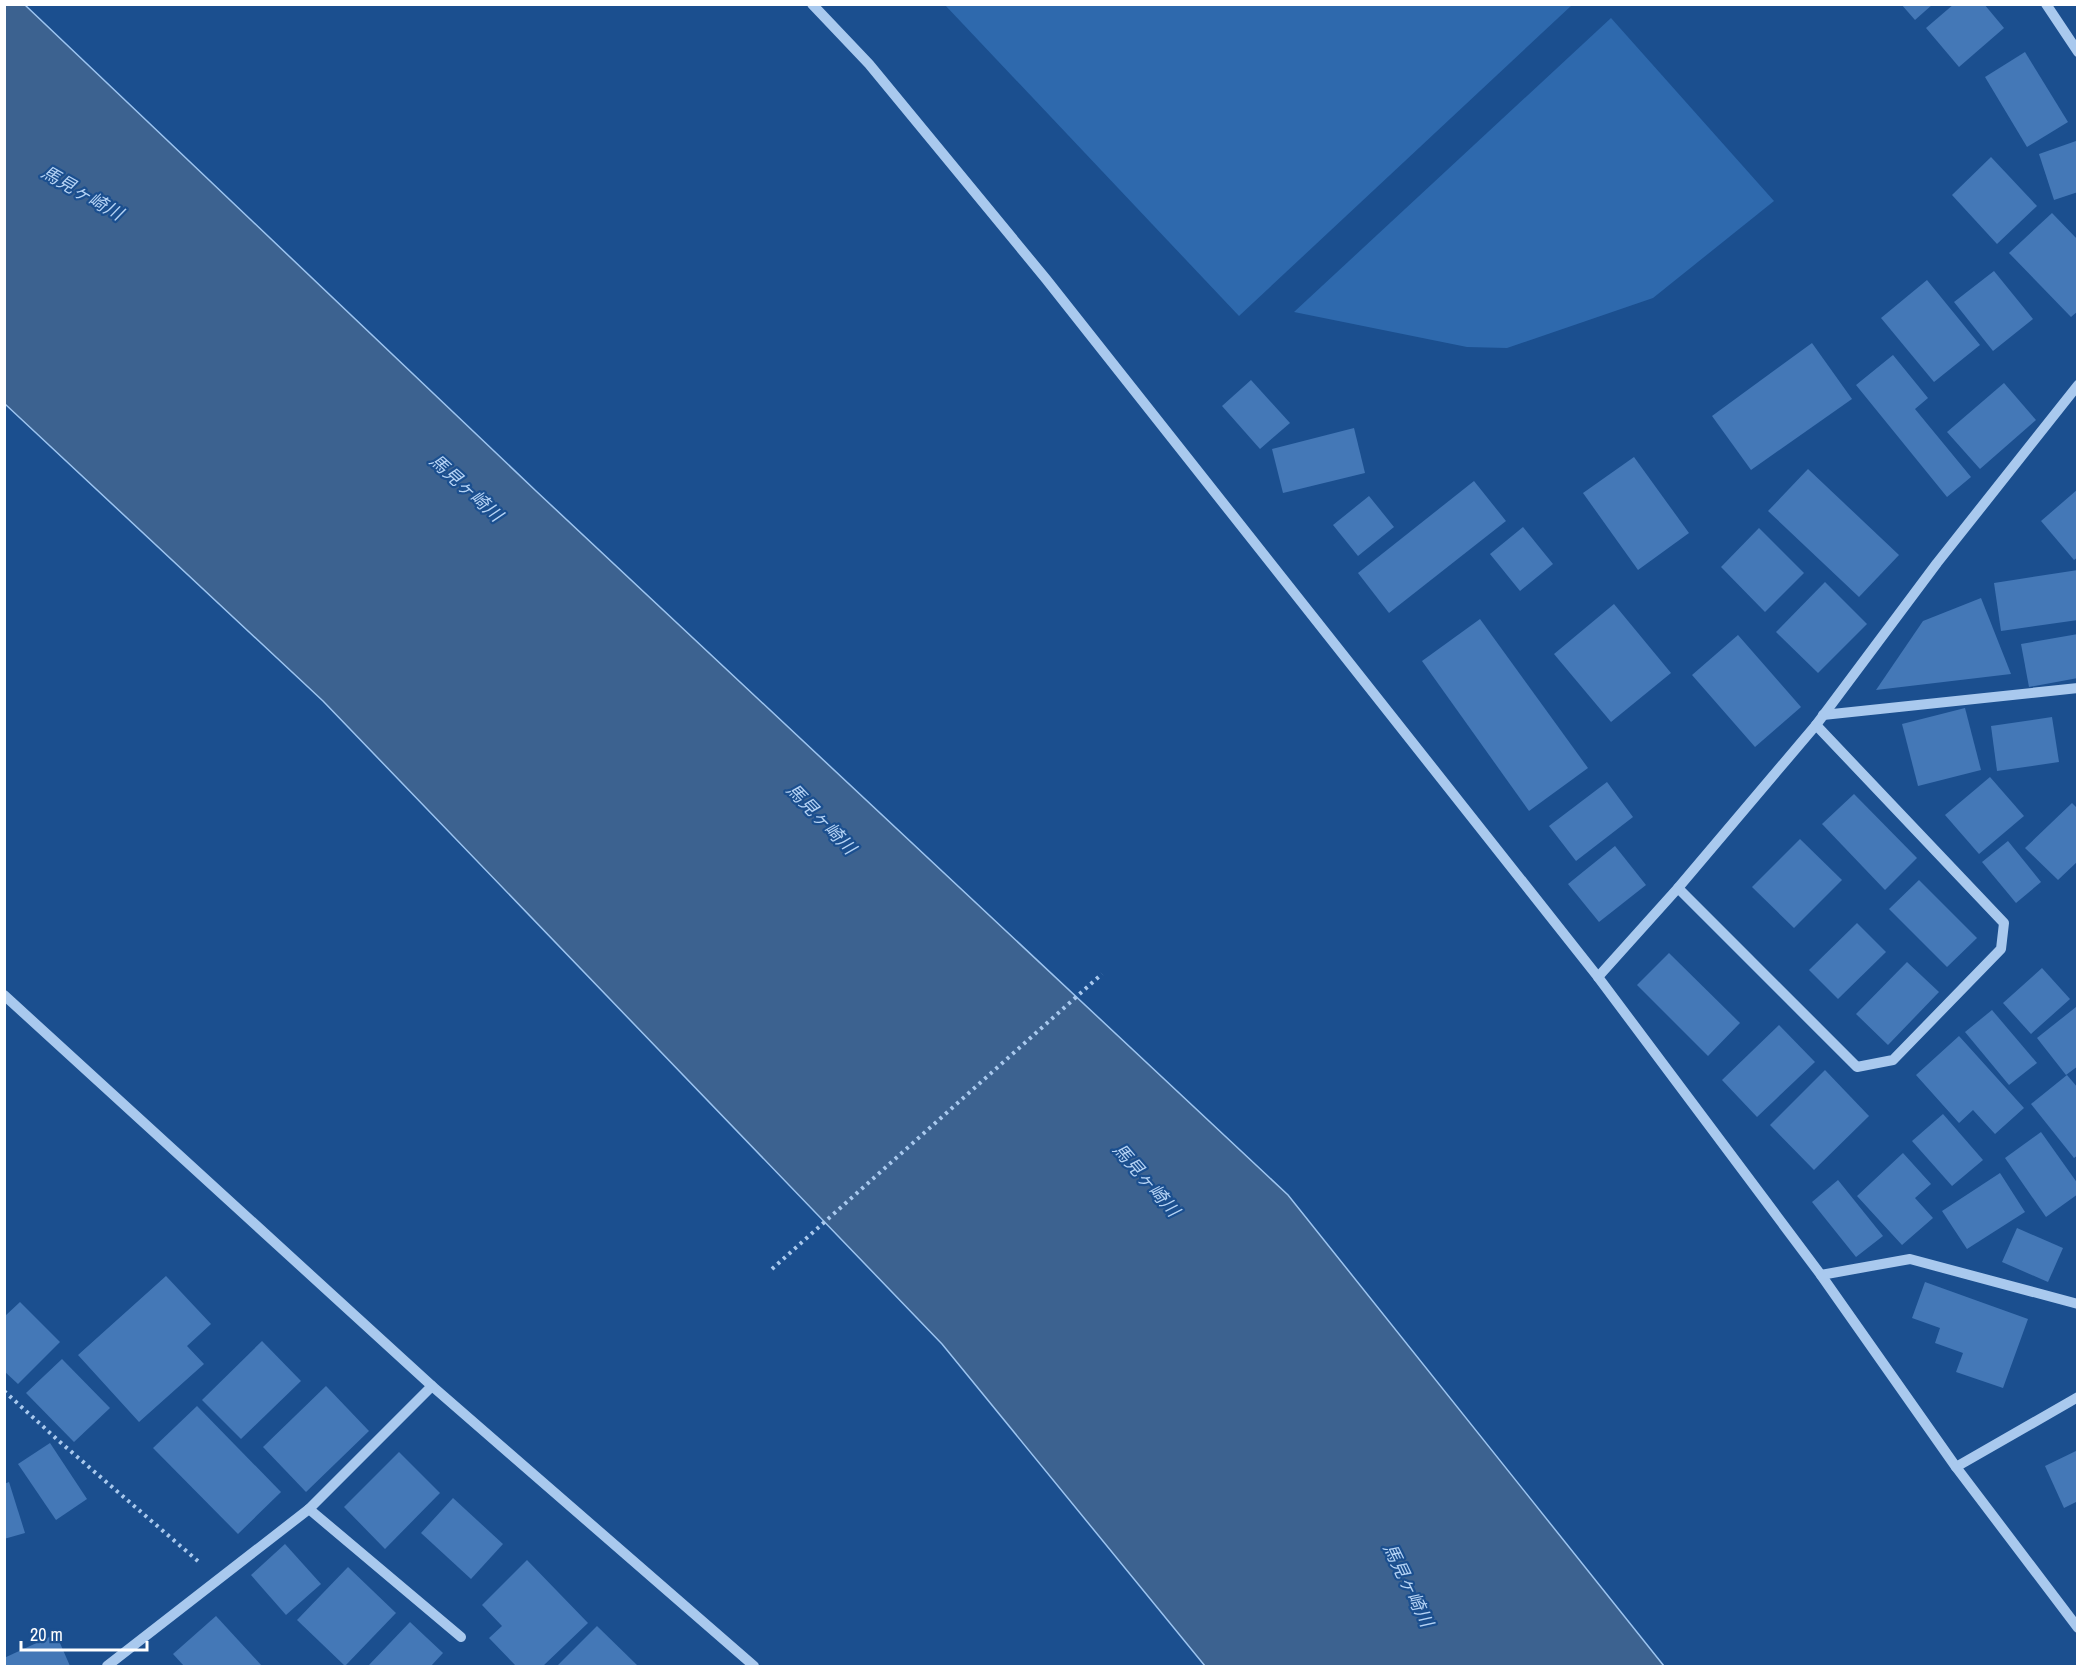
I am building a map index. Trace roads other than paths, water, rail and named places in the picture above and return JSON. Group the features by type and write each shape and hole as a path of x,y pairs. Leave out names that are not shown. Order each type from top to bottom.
{"street":[{"path":"812,4 869,64 1046,279 1598,977 1821,1275 1956,1467 2078,1628"},
{"path":"2046,4 2078,52"},
{"path":"1598,977 1678,888 1816,725 1936,563 2078,385"},
{"path":"1823,715 2078,688"},
{"path":"1678,888 1857,1067 1893,1060 2001,949 2004,922 1816,725"},
{"path":"4,995 432,1386 754,1666"},
{"path":"1821,1275 1910,1259 2078,1304"},
{"path":"107,1666 309,1509 432,1386"},
{"path":"1956,1467 2078,1397"},
{"path":"309,1509 461,1637"}],"water":[{"name":"馬見ヶ崎川","path":"4,5 25,5 536,491 1288,1195 1664,1666 1205,1666 942,1344 323,701 5,404"}]}
